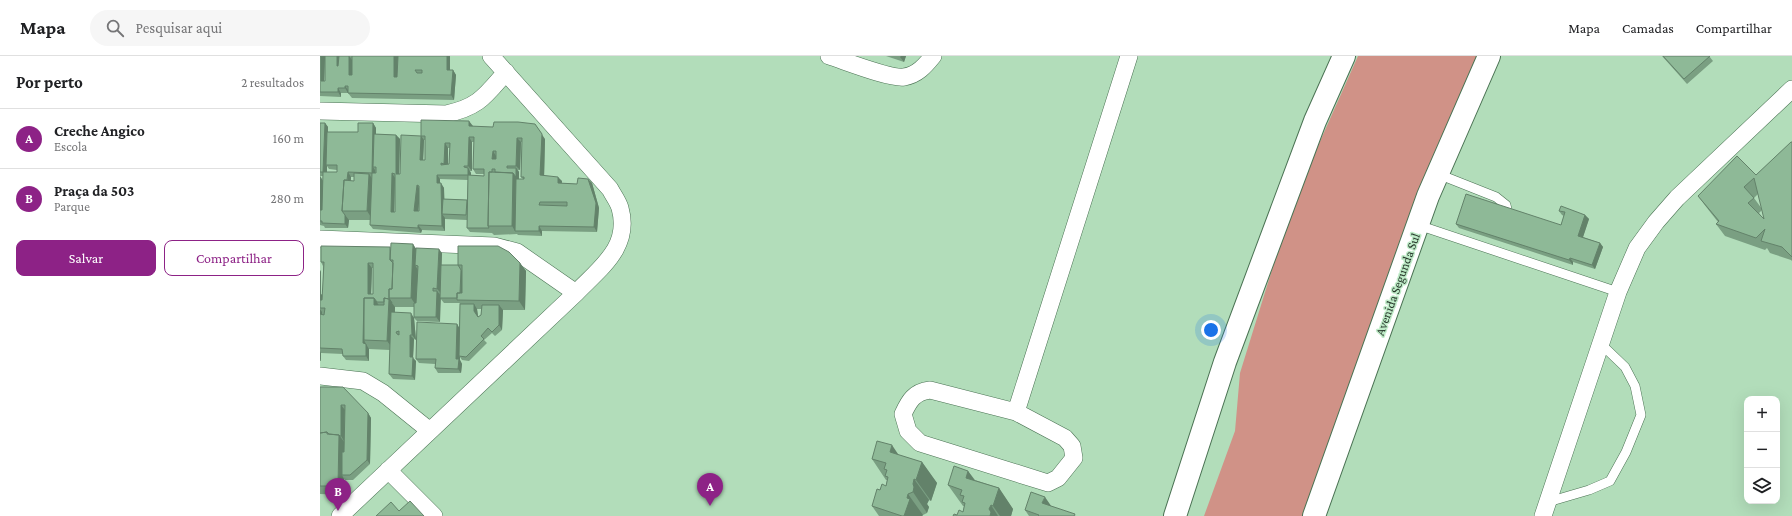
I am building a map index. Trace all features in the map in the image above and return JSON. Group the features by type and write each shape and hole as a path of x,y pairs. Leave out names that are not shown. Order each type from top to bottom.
{"main road":[{"path":"1176,516 1225,362 1315,121 1344,56"},
{"name":"Avenida Segunda Sul","path":"1314,516 1418,225 1438,174 1490,56"}],"street":[{"path":"340,516 576,294 612,256 620,242 624,227 620,207 610,189 491,56"},
{"path":"829,56 888,75 902,77 914,74 923,68 933,56"},
{"path":"1016,412 1129,56"},
{"path":"320,111 446,114 463,111 476,104 506,72"},
{"path":"1546,509 1618,292 1637,248 1656,222 1677,198 1792,89"},
{"path":"320,239 494,246 517,252 576,294"},
{"path":"320,376 363,381 383,393 430,431"},
{"path":"930,390 1016,412 1065,438 1072,446 1074,458 1058,478 1048,483 920,443 908,431 903,414 909,400 915,394 930,390"},
{"path":"388,470 434,516"}],"lane":[{"path":"1438,174 1496,197 1506,206 1509,215 1508,230"},
{"path":"1418,225 1618,292"},
{"path":"1496,252 1502,241"},
{"path":"1546,509 1610,481 1626,452 1640,416 1635,386 1625,367 1600,344"}],"shaded area":[{"path":"1358,56 1482,56 1306,516 1204,516 1235,431 1240,373 1293,202"}],"building":[{"path":"320,56 321,81 325,81 325,56 337,56 338,66 339,56 349,56 349,75 352,75 352,56 394,56 394,77 397,77 398,56 447,56 447,70 453,70 451,95 348,93 348,86 345,86 345,88 338,88 338,92 320,92","holes":["415,70 422,70 422,73 417,73"]},
{"path":"1663,56 1710,56 1684,79"},
{"path":"421,120 469,121 469,126 493,127 494,122 535,124 542,134 540,175 558,177 558,183 577,184 578,178 588,179 596,203 594,227 539,226 539,231 515,231 516,179 524,179 524,177 521,177 522,138 517,138 516,166 507,166 507,168 516,168 516,177 513,173 495,172 495,169 492,169 492,172 489,172 489,228 467,228 468,175 437,175 437,183 441,183 442,226 418,225 418,228 370,225 372,173 376,173 376,167 373,167 374,134 396,135 396,174 400,174 401,135 421,136","holes":["421,136 425,136 425,160 420,160","469,137 474,137 473,169 484,169 484,176 468,175 468,168 464,166 468,166","445,143 450,143 449,164 441,165 441,163 444,164","493,151 496,151 496,159 492,159","392,173 395,174 395,212 391,212","417,185 419,186 419,211 414,211","540,202 567,202 567,206 539,205"]},
{"path":"320,123 325,123 323,172 320,172"},
{"path":"358,123 373,123 372,173 348,172 347,180 344,180 342,211 345,215 345,224 322,223 322,221 320,221 320,210 322,210 323,172 337,172 337,165 326,165 327,132 358,132"},
{"path":"1792,142 1792,257 1782,247 1761,241 1765,229 1756,238 1716,224 1719,221 1698,196 1737,156 1756,175","holes":["1754,178 1764,219 1748,203 1754,198 1744,187"]},
{"path":"489,172 513,173 512,226 488,226"},
{"path":"354,173 369,174 367,211 342,211 344,180 354,181"},
{"path":"1466,194 1561,225 1565,212 1559,211 1561,206 1585,215 1578,236 1600,243 1592,265 1570,258 1569,260 1456,224"},
{"path":"443,199 467,200 466,215 442,214"},
{"path":"391,243 413,244 411,298 389,298 389,289 392,289 393,260 390,260"},
{"path":"321,246 390,247 390,260 393,263 392,289 389,289 389,298 392,303 389,299 384,298 384,302 377,302 374,298 364,298 363,343 366,344 366,356 343,356 342,349 320,348 320,314 324,315 325,308 320,308 320,300 322,300 324,262 321,262","holes":["368,263 373,263 373,294 368,294"]},
{"path":"458,246 498,246 509,252 520,263 519,301 457,300 457,293 462,293 462,265 458,265"},
{"path":"416,248 439,249 437,289 433,288 433,291 437,291 436,317 414,317 418,266 415,265"},
{"path":"441,265 458,265 461,270 460,293 457,293 457,298 440,298"},
{"path":"364,298 374,298 374,305 384,305 384,298 389,299 387,341 364,340"},
{"path":"460,304 474,304 474,311 478,317 481,315 482,305 499,305 499,325 492,332 488,328 481,336 484,339 466,357 459,356"},
{"path":"391,312 411,313 412,335 410,335 410,357 413,357 412,376 389,374"},
{"path":"417,322 457,324 456,359 459,359 458,369 435,368 436,359 416,359"},
{"path":"320,387 343,387 368,413 367,460 350,475 342,475 345,405 341,405 341,436 329,434 327,432 320,433"},
{"path":"327,432 327,434 339,435 338,486 320,486 320,433"},
{"path":"877,441 892,445 890,452 922,462 916,480 914,479 913,492 908,494 907,498 910,499 904,516 872,506 877,489 880,490 882,484 886,486 888,477 885,476 887,470 884,469 886,463 872,459"},
{"path":"954,466 968,471 966,478 999,488 993,506 991,505 989,509 991,512 990,516 953,516 954,514 957,515 959,510 963,512 965,503 962,502 964,496 960,495 962,490 948,485"},
{"path":"1031,492 1045,497 1042,503 1075,514 1074,516 1038,516 1039,515 1025,510"},
{"path":"410,501 424,516 376,516 391,502 399,511"}],"place":[{"name":"Creche Angico","path":"710,506"},
{"name":"Praça da 503","path":"338,511"}]}
